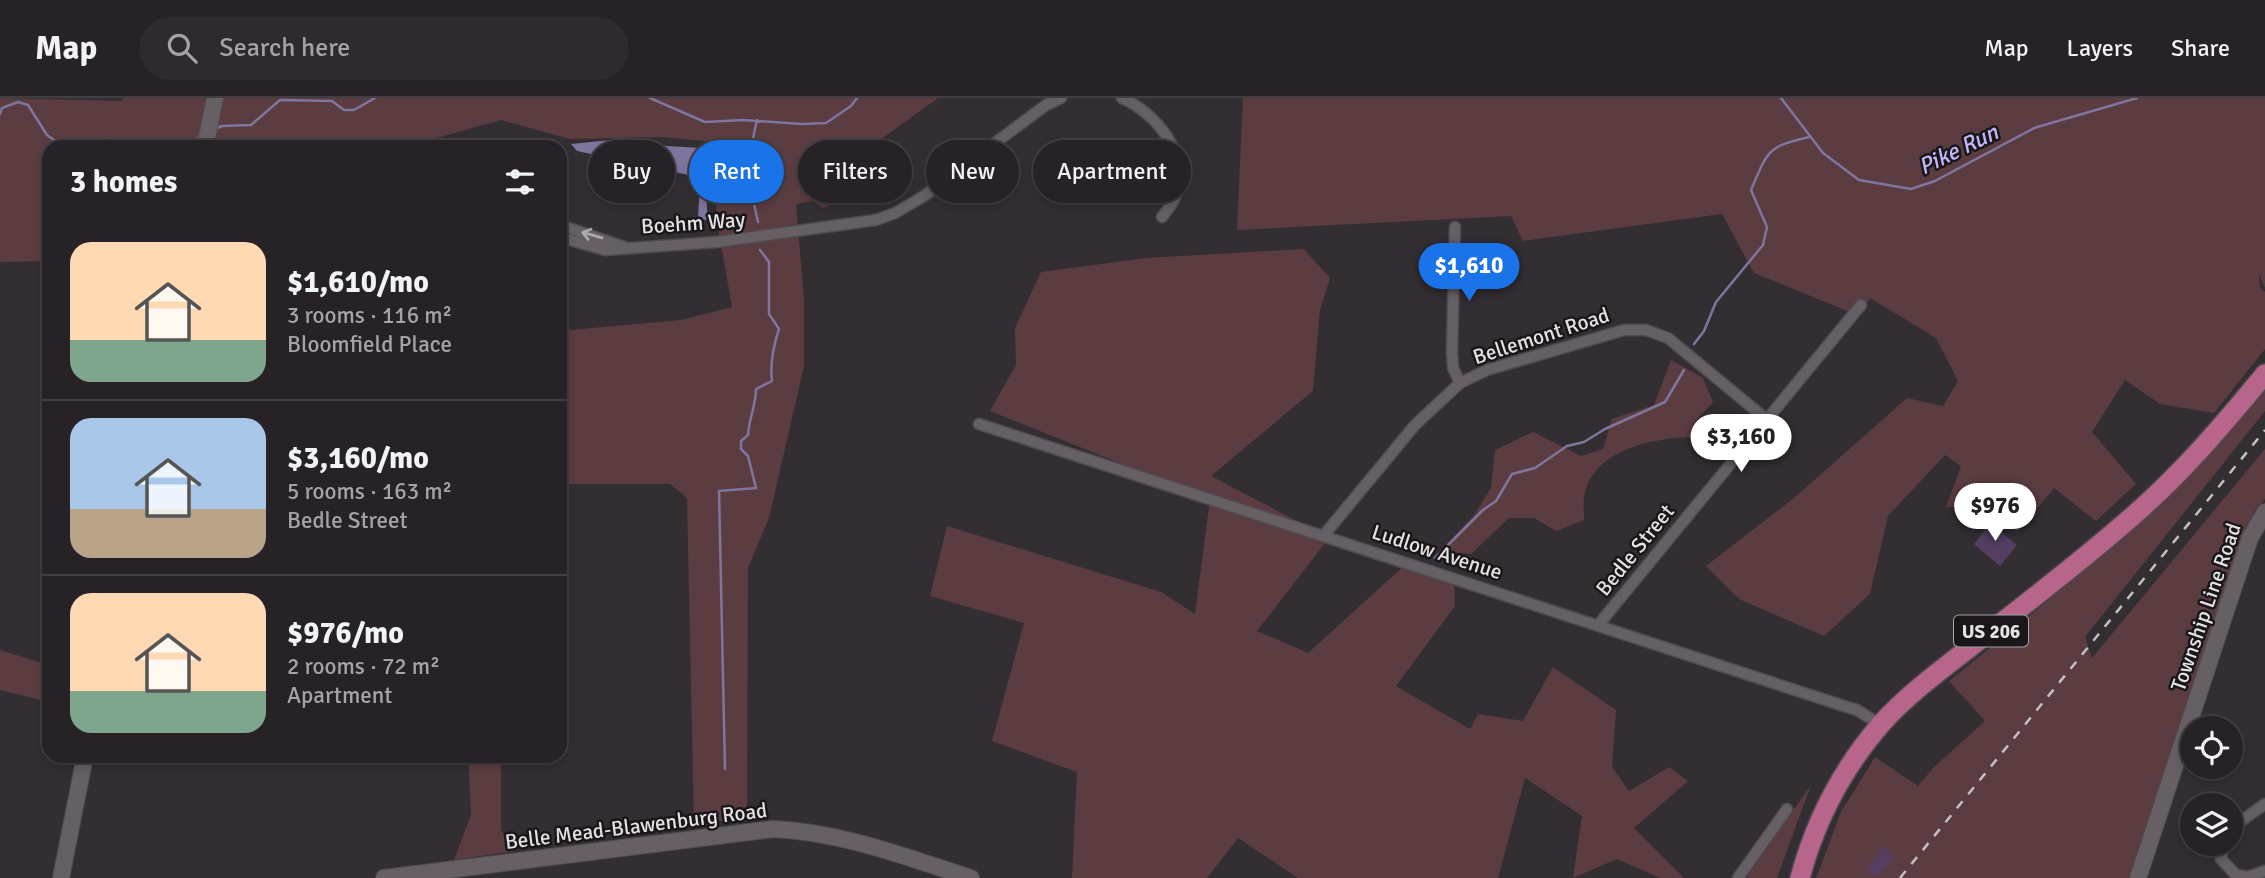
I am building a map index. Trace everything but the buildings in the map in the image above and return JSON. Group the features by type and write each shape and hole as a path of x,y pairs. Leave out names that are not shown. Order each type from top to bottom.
{"highway":[{"name":"US 206","path":"1800,878 1811,842 1830,799 1881,725 1932,677 2096,547 2163,489 2199,453 2265,374"}],"street":[{"path":"207,140 215,98"},
{"name":"Boehm Way","path":"567,239 605,250 717,242 876,220 895,214 924,196 1045,105 1061,98"},
{"path":"1122,98 1149,114 1160,125 1173,150 1178,181 1177,193 1161,217"},
{"name":"Boehm Way","path":"567,227 624,247"},
{"path":"1455,227 1452,351 1453,368 1460,383"},
{"name":"Bedle Street","path":"1599,624 1861,305"},
{"name":"Bellemont Road","path":"1324,535 1415,425 1460,383 1529,357 1635,329 1668,338 1766,419"},
{"name":"Ludlow Avenue","path":"979,424 1599,624 1849,708 1881,725"},
{"name":"Township Line Road","path":"2138,878 2250,538 2265,512"},
{"path":"61,878 84,763"},
{"path":"2243,820 2265,804"},
{"path":"1738,878 1787,809"},
{"name":"Belle Mead-Blawenburg Road","path":"384,878 773,829 799,830 847,838 971,878"},
{"path":"2222,856 2221,859 2236,875 2248,877 2265,871"}],"shaded area":[{"path":"0,98 122,101 123,98 938,98 880,140 798,140 798,203 802,203 796,204 804,300 804,366 769,518 748,568 747,817 694,825 687,498 670,484 567,484 567,330 681,320 732,307 716,203 784,203 784,140 693,140 662,137 570,139 501,120 429,140 42,140 42,261 0,262"},
{"path":"1243,98 2265,98 2265,288 2259,274 2260,288 2265,292 2265,349 2214,413 2160,404 2125,380 2092,432 2136,484 2096,521 2054,488 2018,532 1982,507 1946,507 1961,466 1945,455 1888,516 1870,594 1824,636 1739,599 1706,566 1794,498 1907,398 1943,406 1958,381 1936,338 1870,298 1857,315 1754,273 1722,214 1523,241 1511,216 1237,230"},
{"path":"588,142 588,153 577,151 571,144"},
{"path":"675,146 689,147 689,175 675,172"},
{"path":"699,203 707,203 708,220 698,219"},
{"path":"816,203 836,203 823,208"},
{"path":"1304,249 1330,278 1320,310 1313,391 1211,476 1329,538 1257,631 1308,653 1405,565 1454,580 1455,606 1396,686 1470,729 1478,714 1523,721 1553,667 1616,710 1612,767 1629,791 1669,767 1688,781 1634,828 1684,878 1660,878 1617,859 1573,878 1582,816 1525,778 1498,878 1298,878 1238,838 1207,878 1072,878 1077,772 992,741 1024,623 930,596 947,526 1161,592 1195,614 1210,499 990,411 1016,365 1015,328 1041,272 1146,258"},
{"path":"1671,360 1703,378 1713,402 1695,422 1696,437 1645,443 1612,457 1599,467 1589,481 1584,497 1584,520 1556,531 1534,518 1509,518 1471,554 1441,551 1475,514 1491,488 1495,450 1533,432 1581,456 1603,449 1612,419 1654,405"},
{"path":"2265,389 2265,411 2085,637 2092,658 2265,449 2265,499 2255,510 2243,534 2184,716 2180,716 2180,729 2132,878 1816,878 1841,812 1875,757 1918,786 1934,767 1985,721 1949,681 2115,543 2155,507 2230,430"},
{"path":"0,650 42,663 42,700 0,690"},
{"path":"468,763 501,763 501,830 515,851 454,860 471,815"},
{"path":"1811,785 1777,878 1747,878 1751,871"}],"waterway":[{"path":"215,129 222,126 251,125 280,100 332,101 344,110 354,110 375,98"},
{"path":"650,98 705,122 743,120 802,124 826,123 851,106 857,98"},
{"name":"Pike Run","path":"1781,98 1823,153 1859,180 1911,189 1935,181 2034,128 2137,98"},
{"path":"0,114 2,108 18,102 28,105 47,135 54,140"},
{"path":"757,120 752,151 754,167 760,180 754,204 758,222"},
{"path":"195,140 202,135"},
{"path":"1694,344 1704,331 1716,302 1763,245 1767,227 1751,190 1765,159 1776,148 1809,137"},
{"path":"94,140 126,140"},
{"path":"725,769 719,491 756,488 748,456 741,449 741,441 748,435 756,389 772,381 773,355 779,329 769,314 769,262 760,250"},
{"path":"1435,558 1483,510 1496,501 1512,474 1535,468 1567,446 1584,442 1605,429 1665,402 1684,370"}],"railway":[{"path":"1900,878 2265,430"}]}
